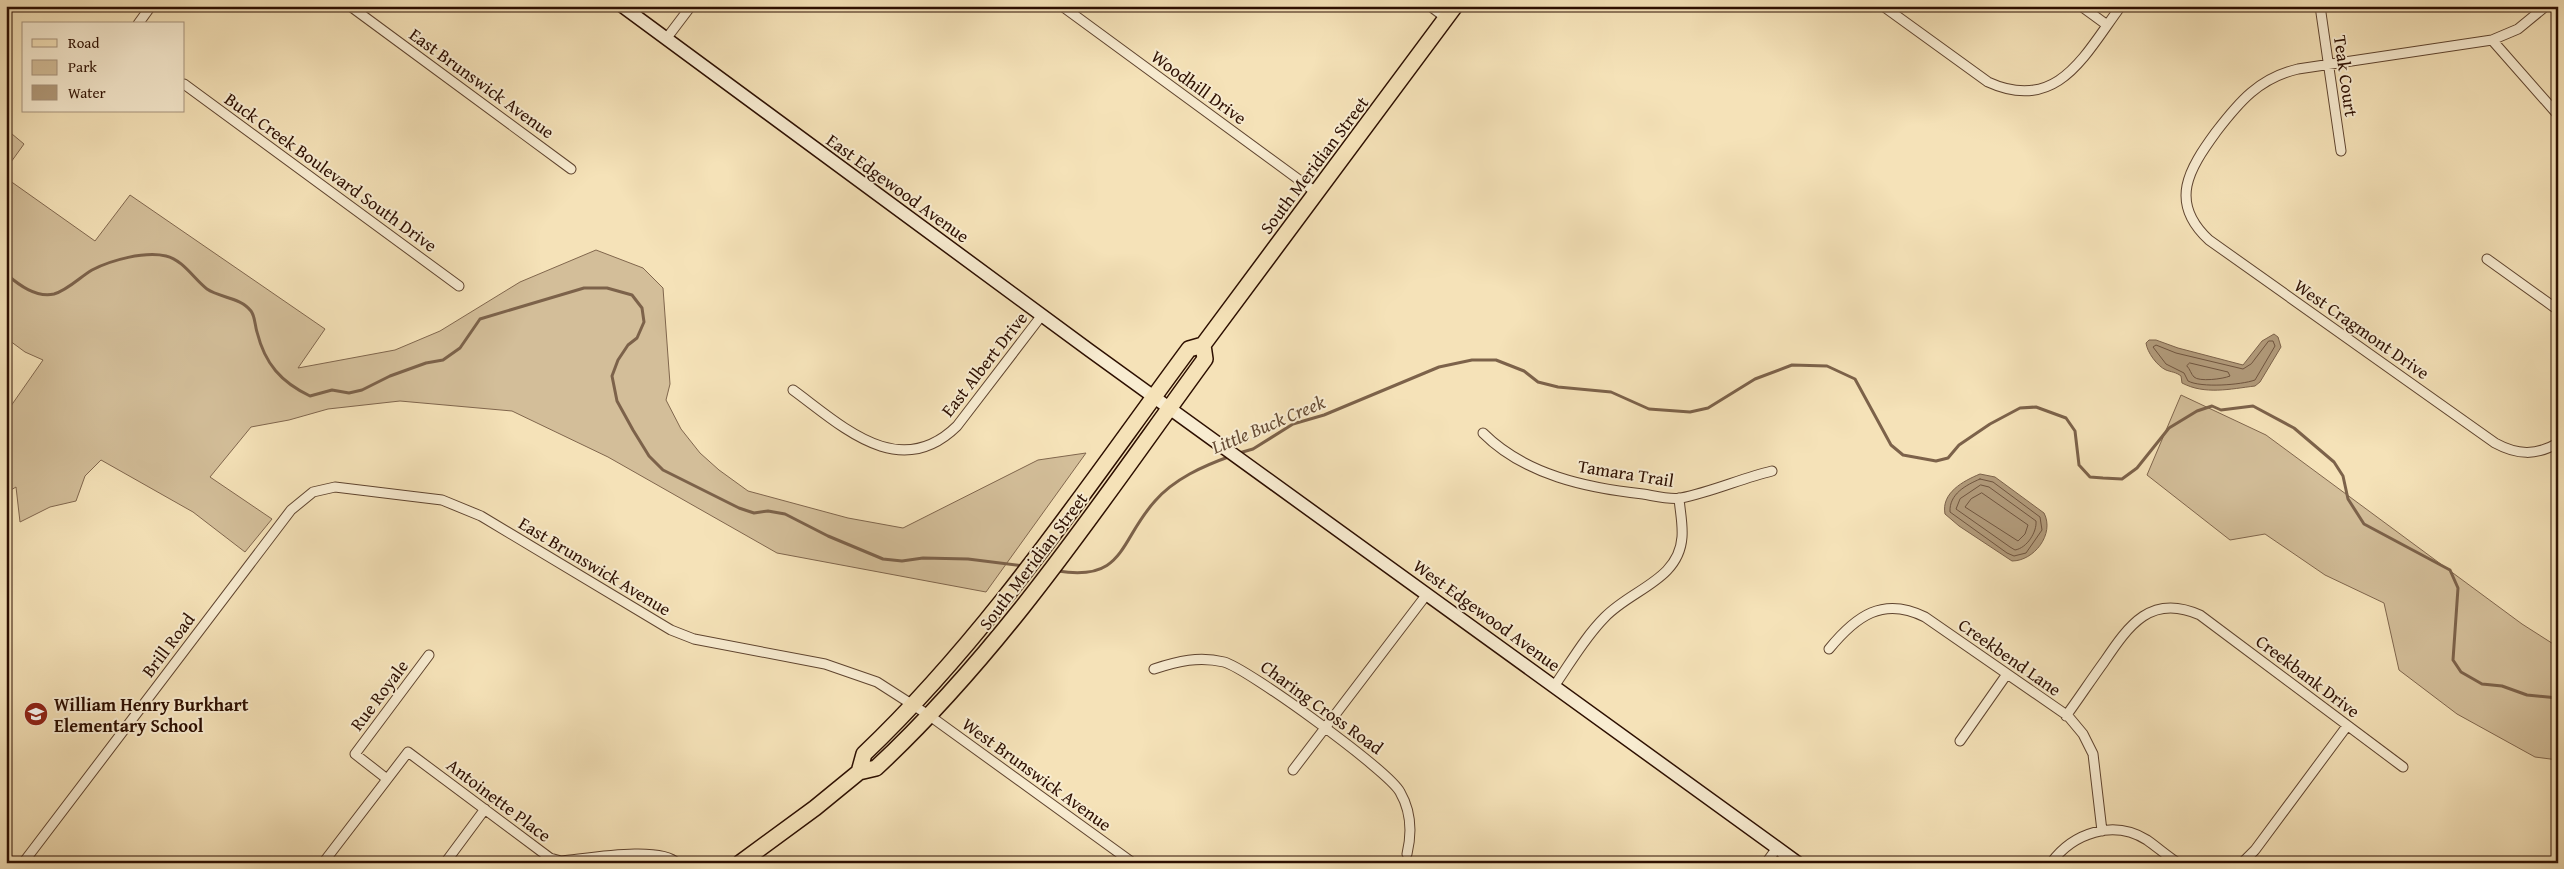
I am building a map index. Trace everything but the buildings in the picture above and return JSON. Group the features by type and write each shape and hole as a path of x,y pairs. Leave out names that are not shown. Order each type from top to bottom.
{"main road":[{"name":"East Edgewood Avenue","path":"622,6 1154,396"},
{"name":"South Meridian Street","path":"740,863 815,808 859,772 876,768 922,711 957,658 1007,596 1189,349 1203,345 1451,12"},
{"name":"South Meridian Street","path":"922,711 974,668 1029,598 1205,359 1203,345"},
{"name":"West Edgewood Avenue","path":"1154,396 1798,863"}],"street":[{"path":"139,22 150,6"},
{"name":"East Brunswick Avenue","path":"350,6 571,169"},
{"path":"666,39 691,6"},
{"name":"Woodhill Drive","path":"1062,6 1317,193"},
{"path":"1430,6 1451,12"},
{"path":"1883,6 1988,82 2010,90 2036,91 2061,80 2075,68 2121,6"},
{"path":"2081,6 2107,25"},
{"name":"Teak Court","path":"2320,6 2341,151"},
{"path":"2328,65 2492,40 2518,28 2546,6"},
{"path":"2492,40 2558,116"},
{"name":"West Cragmont Drive","path":"2328,65 2298,69 2276,76 2245,96 2193,164 2186,188 2187,205 2195,224 2209,240 2507,450 2524,453 2537,452 2558,443"},
{"name":"Buck Creek Boulevard South Drive","path":"185,85 459,286"},
{"path":"2487,259 2558,310"},
{"name":"East Albert Drive","path":"792,390 867,443 898,450 926,446 943,438 957,426 1042,315"},
{"name":"Tamara Trail","path":"1483,434 1523,461 1567,481 1607,491 1679,498 1772,471"},
{"name":"East Brunswick Avenue","path":"266,543 301,500 326,488 345,487 442,500 481,516 671,630 694,639 812,661 846,670 883,685 922,711"},
{"path":"1554,685 1604,617 1625,598 1660,577 1673,564 1682,538 1679,498"},
{"name":"Brill Road","path":"23,863 266,543"},
{"path":"1293,770 1427,594"},
{"name":"Creekbend Lane","path":"1830,648 1847,628 1862,617 1884,609 1908,610 1925,617 2066,716 2079,728 2092,751 2102,831"},
{"name":"Creekbank Drive","path":"2066,716 2134,622 2159,609 2183,609 2194,612 2403,767"},
{"name":"Rue Royale","path":"387,779 355,754 429,655"},
{"name":"Charing Cross Road","path":"1154,669 1187,659 1210,659 1228,663 1248,674 1325,729 1382,771 1400,792 1410,823 1407,854"},
{"path":"1960,741 2007,674"},
{"name":"West Brunswick Avenue","path":"922,711 1133,863"},
{"path":"2242,863 2255,850 2348,726"},
{"name":"Antoinette Place","path":"387,779 408,752 550,858 560,861 650,854 668,856 677,863"},
{"path":"323,863 387,779"},
{"path":"445,863 485,809"},
{"path":"2052,863 2060,851 2075,839 2102,831 2121,831 2138,836 2178,863"},
{"path":"1766,863 1777,848"},
{"path":"636,863 650,854"}],"green space":[{"path":"6,129 24,144 6,169"},
{"path":"6,178 95,241 130,195 325,329 298,368 395,350 440,331 520,282 596,250 643,268 663,288 670,384 666,400 681,429 700,453 719,470 748,491 848,518 903,528 1038,460 1086,453 986,592 777,553 608,457 512,411 400,401 328,409 289,420 251,427 210,477 272,519 245,552 193,512 101,460 85,476 76,501 50,507 20,522 16,487 6,493 6,413 43,360 25,352 6,338"},
{"path":"2181,395 2266,435 2522,624 2558,647 2558,760 2535,757 2457,714 2399,670 2384,603 2325,575 2265,534 2230,540 2147,475"}],"water":[{"path":"2274,334 2278,337 2281,347 2260,382 2255,386 2227,390 2200,389 2182,383 2181,376 2166,370 2156,362 2150,354 2146,343 2149,340 2156,340 2178,348 2243,365 2262,341"},
{"path":"1980,474 1995,477 2044,513 2047,521 2045,537 2035,551 2028,556 2012,561 1959,526 1945,514 1946,500 1950,494 1960,484"}],"waterway":[{"name":"Little Buck Creek","path":"6,274 28,290 47,295 59,292 92,270 118,260 148,255 172,258 178,261 207,289 236,300 246,306 251,311 260,343 270,363 291,385 310,396 332,390 349,393 362,390 390,376 426,363 443,360 460,348 480,319 584,288 607,288 632,295 642,308 644,322 637,338 628,345 618,360 612,376 617,401 649,456 663,470 739,508 754,513 768,511 785,514 828,536 883,559 902,561 923,558 968,559 1024,566"},
{"name":"Little Buck Creek","path":"1239,453 1253,449 1293,424 1324,415 1439,367 1472,360 1496,360 1524,371 1538,382 1558,387 1611,392 1649,409 1690,412 1708,408 1755,379 1792,365 1827,366 1855,379 1891,445 1903,455 1936,461 1948,458 1959,445 1990,424 2020,408 2036,407 2066,418 2075,431 2079,465 2090,477 2103,478 2122,479 2137,468 2169,428 2197,411 2212,406 2221,410 2253,406 2294,428 2334,462 2343,476 2348,499 2364,524 2450,570 2458,588 2453,660 2461,672 2482,684 2502,686 2527,695 2558,698"},
{"name":"Little Buck Creek","path":"1058,571 1080,573 1096,570 1109,564 1126,544 1143,516 1163,493 1190,474 1231,456"}],"place":[{"name":"William Henry Burkhart Elementary School","path":"36,714"}]}
